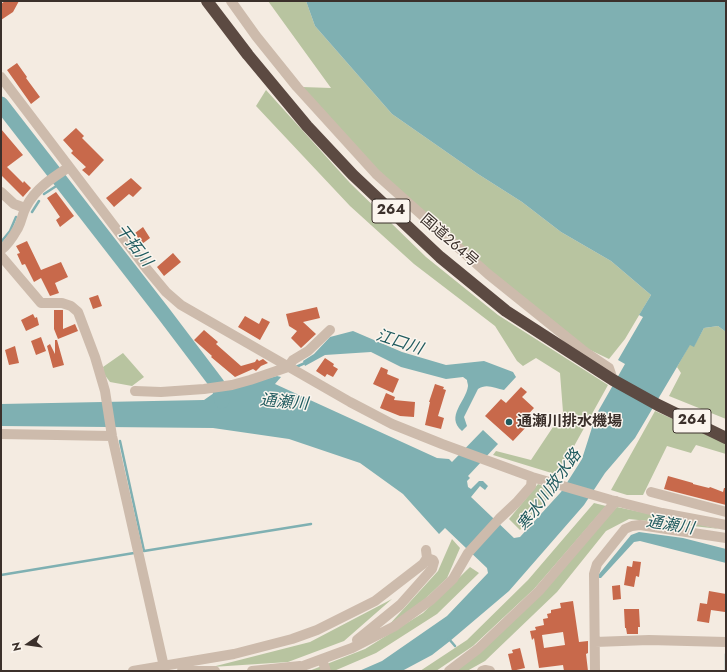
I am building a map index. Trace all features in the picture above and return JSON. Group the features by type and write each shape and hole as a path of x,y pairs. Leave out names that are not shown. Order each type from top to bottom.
{"highway":[{"name":"国道264号","path":"207,1 248,55 307,126 353,175 434,252 506,311 612,380 658,405 726,438"}],"street":[{"path":"231,1 256,36 297,87 376,174 488,274 585,352 610,368 612,380"},
{"path":"1,77 65,169 166,292 187,309 392,424 460,451 536,478 614,501 662,513 726,525"},
{"path":"1,250 18,227 25,208 36,192 65,169"},
{"path":"1,192 14,204 25,208"},
{"path":"1,256 41,303 62,303 71,306 78,312 95,357 106,397 111,435 164,669"},
{"path":"292,369 293,360 308,351 330,330"},
{"path":"134,391 161,392 204,390 292,369"},
{"path":"1,434 111,435"},
{"path":"340,652 352,648 395,626 431,600 453,579 468,553 516,503 536,478"},
{"path":"651,492 726,512"},
{"path":"449,671 478,649 539,591 614,501"},
{"path":"595,671 594,574 597,564 625,530 632,526 640,525 726,538"},
{"path":"133,671 164,669 234,654 292,639 317,630 375,601 423,564 427,554 434,560 432,568 400,605 364,636 324,664 296,669 252,671"},
{"path":"595,642 649,640 726,642"},
{"path":"182,671 214,671"}],"green space":[{"path":"268,1 306,1 315,26 392,114 478,174 522,202 561,232 611,261 651,295 625,339 609,359 588,349 489,273 379,172 302,87 331,88"},
{"path":"266,90 350,183 426,257 498,315 608,385 558,475 493,455 496,451 531,460 563,412 560,373 536,358 523,366 517,361 495,326 414,264 350,206 256,106"},
{"path":"718,326 726,332 726,419 669,396 681,373 677,367 690,344 694,346 704,328"},
{"path":"123,353 144,377 132,386 110,382 104,374 103,367"},
{"path":"655,411 726,443 726,454 696,445 691,453 667,446 643,495 627,495 611,490"},
{"path":"538,484 555,490 520,530 509,519"},
{"path":"594,503 606,506 534,589 473,646 436,671 420,671 467,640 528,580"},
{"path":"617,507 720,529 629,519 606,531 557,592 485,661 467,671 455,671"},
{"path":"452,539 460,548 447,578 425,599 388,626 438,571"},
{"path":"470,567 479,573 437,614 376,653 334,671 309,671 365,649 423,613"},
{"path":"392,599 344,641 288,662 212,667 310,642"}],"water":[{"name":"通瀬川","path":"306,1 726,1 726,332 718,326 704,328 694,347 690,345 635,438 605,473 584,505 509,591 432,655 402,671 359,671 382,661 447,616 488,573 487,568 445,528 439,534 403,494 360,463 289,439 213,428 1,426 1,404 204,400 214,393 277,376 281,377 275,384 437,458 449,459 452,462 483,430 498,444 468,476 470,478 467,481 468,487 471,489 479,481 483,481 488,486 485,490 480,486 471,497 514,538 520,537 561,492 582,459 596,415 625,364 618,360 643,317 639,315 651,295 611,261 561,232 522,202 478,174 392,114 315,26"},
{"path":"353,331 402,352 446,365 484,361 513,372 516,377 504,390 487,386 478,389 464,417 467,426 462,431 455,420 456,414 468,386 467,380 463,377 446,379 401,367 371,352 325,355 305,366 303,361 314,354 330,337"},
{"path":"639,532 683,538 726,549 726,563 640,541 634,542 601,578 599,578 599,574 631,535"}],"building":[{"path":"5,1 19,1 13,12 1,20 1,4"},
{"path":"17,63 40,97 31,104 7,70"},
{"path":"76,128 84,136 82,138 104,160 89,176 82,170 86,167 71,153 73,151 63,140"},
{"path":"1,129 23,155 7,167 23,183 24,181 31,188 23,197 1,175"},
{"path":"131,178 142,188 133,197 129,194 114,207 106,198"},
{"path":"56,192 74,216 60,227 56,220 60,217 47,198"},
{"path":"143,227 150,238 142,244 135,233"},
{"path":"27,241 41,270 61,262 68,277 55,283 59,293 50,296 41,278 34,282 25,264 22,265 17,254 20,253 16,246"},
{"path":"173,253 181,262 164,276 157,267"},
{"path":"98,295 102,306 93,309 89,298"},
{"path":"317,307 320,318 303,322 316,334 301,348 291,338 297,331 289,326 286,314"},
{"path":"54,310 63,310 63,329 75,324 78,331 58,339 54,329"},
{"path":"33,314 35,318 37,317 39,325 26,331 21,320"},
{"path":"245,316 259,324 262,318 270,322 260,340 238,327"},
{"path":"204,330 218,342 216,344 241,366 255,362 257,359 259,361 263,359 268,363 261,366 256,371 253,369 235,377 211,357 212,356 194,340"},
{"path":"41,337 46,351 36,355 31,341"},
{"path":"55,340 57,340 64,365 53,368 47,346 50,344 55,354"},
{"path":"15,346 19,363 9,365 5,350"},
{"path":"325,358 334,364 333,366 338,369 333,377 327,374 325,377 316,371"},
{"path":"381,367 388,370 387,374 399,379 393,393 373,384"},
{"path":"435,384 444,387 443,389 446,390 438,416 444,418 441,429 425,425 429,402"},
{"name":"通瀬川排水機場","path":"521,387 527,392 522,397 534,408 524,419 529,424 513,441 485,416 501,399 506,403"},
{"path":"386,393 395,397 394,400 415,402 414,417 400,416 380,408"},
{"path":"668,476 723,492 724,488 726,488 726,505 664,489"},
{"path":"633,561 641,562 639,577 636,576 634,587 624,585 627,566 632,567"},
{"path":"620,585 621,599 613,600 612,586"},
{"path":"709,591 726,594 725,612 711,610 709,623 697,621 700,603 707,604"},
{"path":"573,601 579,642 588,641 588,653 586,654 588,671 564,671 563,665 539,668 534,638 532,640 530,631 536,630 535,627 544,625 543,619 548,618 547,614 551,613 551,610 561,608 560,603","holes":["563,632 565,645 544,648 542,635"]},
{"path":"624,609 639,609 640,627 638,627 638,634 627,634 625,628"},
{"path":"520,648 525,668 512,671 508,654 513,653 512,650"}],"waterway":[{"name":"干拓川","path":"1,104 217,384 222,401"},
{"path":"44,194 61,183"},
{"path":"32,212 39,201"},
{"path":"1,242 10,231 16,217"},
{"name":"江口川","path":"296,367 305,363"},
{"path":"120,441 144,551 311,524"},
{"path":"1,575 134,553"},
{"path":"449,639 455,646"},
{"path":"726,654 726,671"}],"place":[{"name":"通瀬川排水機場","path":"509,422"}],"water label":[{"name":"寒水川放水路","path":"550,491"}]}
